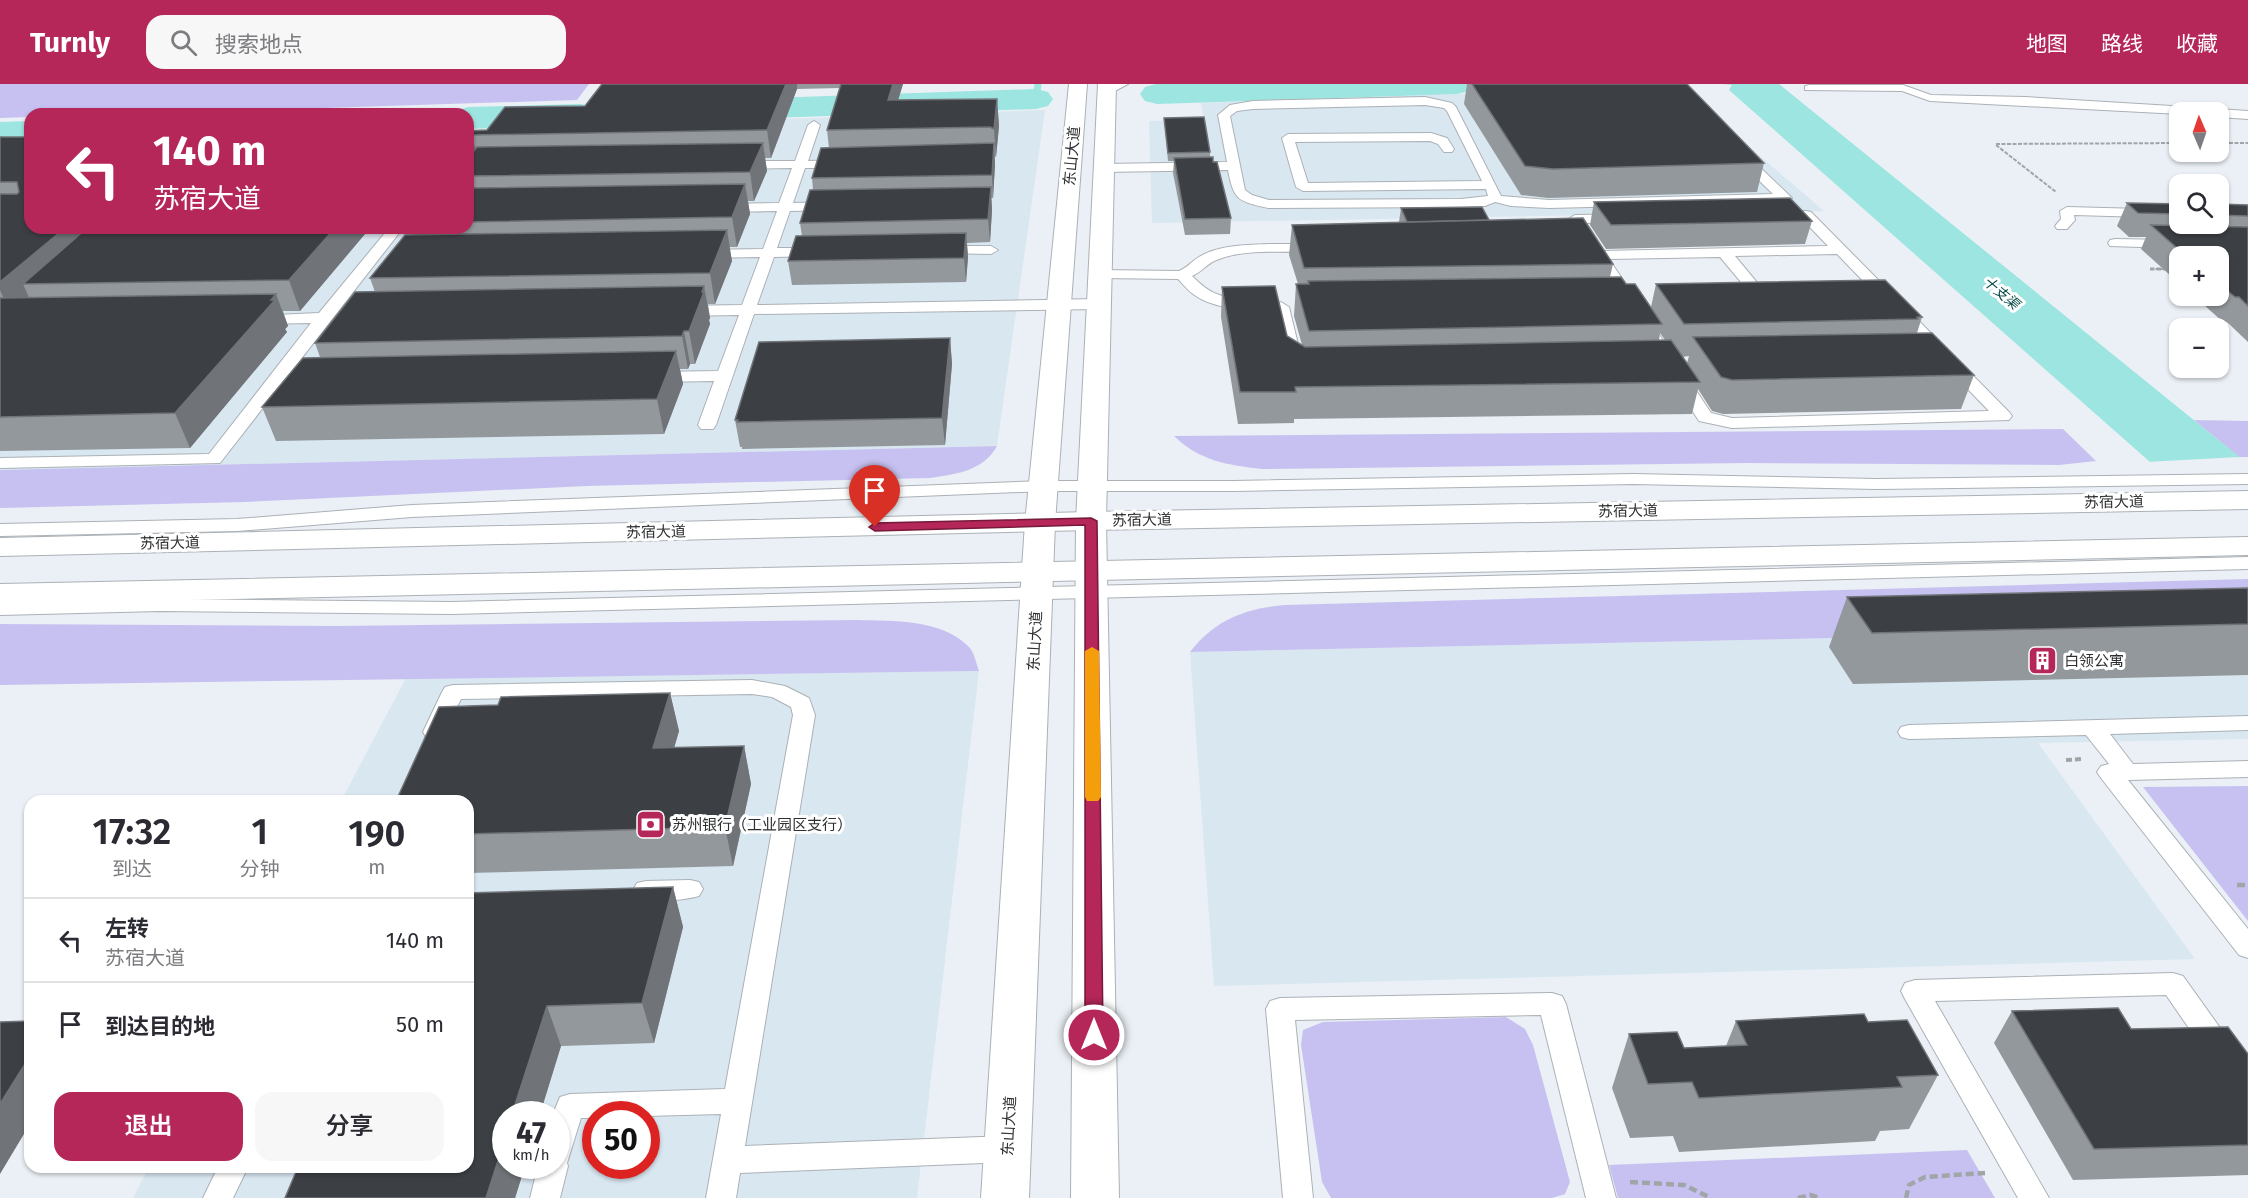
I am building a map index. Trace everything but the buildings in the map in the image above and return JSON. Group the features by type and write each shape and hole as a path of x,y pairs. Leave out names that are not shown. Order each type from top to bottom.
{"main road":[{"name":"东山大道","path":"1005,1198 1041,523 1078,84"},
{"name":"东山大道","path":"1095,1198 1092,504 1104,168 1112,86"},
{"name":"苏宿大道","path":"0,547 1041,523 1092,504 2156,491 2248,500"},
{"path":"0,594 1092,583 2211,548 2247,557"}],"lane":[{"path":"1809,88 1903,88 1930,98 2169,110"},
{"path":"1439,102 1447,98 1459,98"},
{"path":"1439,102 1448,105 1452,110 1492,192 1485,202 1461,203 1279,206 1247,198 1239,191 1224,115 1234,108 1253,105 1439,102"},
{"path":"2229,114 2248,115"},
{"path":"707,425 814,125"},
{"path":"1448,149 1443,141 1431,137 1288,138 1304,187 1492,192 1511,202 1549,204 1785,198 1736,150"},
{"path":"1379,150 1472,148"},
{"path":"729,165 856,164"},
{"path":"1104,168 1234,166"},
{"path":"703,208 843,206"},
{"path":"2062,226 2068,220 2067,211 2169,214"},
{"path":"1806,215 1841,250 2003,416 1716,421 1705,417 1630,303 1589,247 1575,219 1806,215"},
{"path":"0,463 214,459 391,234"},
{"path":"2115,243 2181,244"},
{"path":"1589,247 1724,253 1841,250"},
{"path":"1100,274 1181,275 1194,270 1197,263 1208,257 1239,250 1332,248"},
{"path":"921,251 991,250"},
{"path":"684,254 839,252"},
{"path":"1724,253 1771,303 1743,303"},
{"path":"1181,275 1189,280 1201,294 1216,300 1242,305 1302,307"},
{"path":"1868,301 1891,301"},
{"path":"1606,302 1654,304"},
{"path":"666,311 1099,304"},
{"path":"1281,307 1295,366 1303,371 1314,371"},
{"path":"240,319 323,318"},
{"path":"1924,359 1947,358"},
{"path":"1646,364 1692,363"},
{"path":"642,377 724,376"},
{"path":"2156,491 2248,479"},
{"path":"0,530 237,525 412,511 1044,486 1092,504"},
{"path":"1092,583 2247,557"},
{"path":"0,609 160,605 451,608 1038,584"},
{"path":"425,751 453,692 752,687 777,691 801,703 804,715 721,1198"},
{"path":"1909,732 2248,723"},
{"path":"2092,727 2127,772"},
{"path":"2248,769 2109,772 2248,948"},
{"path":"620,891 690,889"},
{"path":"2034,1198 1915,991 2173,984 2248,1090"},
{"path":"1298,1198 1280,1009 1552,1004 1598,1190"},
{"path":"570,1106 739,1101"},
{"path":"729,1160 1008,1149"},
{"path":"218,1198 230,1173"},
{"path":"545,1198 550,1179"}],"path":[{"path":"2229,143 2248,143"},
{"path":"2080,211 1996,144 2169,144"},
{"path":"2150,269 2169,269"},
{"path":"1906,1198 1909,1185 1925,1177 2018,1170"},
{"path":"1598,1190 1684,1185 1711,1198"},
{"path":"1798,1198 1810,1195 1820,1198"}],"shaded area":[{"path":"0,84 589,84 577,100 324,108 24,108 24,117 0,118"},
{"path":"1678,86 1824,211 1152,223 1149,121 1204,119 1201,103"},
{"path":"1045,110 997,446 0,470 0,145 24,211 24,234 474,234 474,130"},
{"path":"2194,420 2248,421 2248,457 2239,457"},
{"path":"2063,429 2096,461 2059,465 1747,463 1262,469 1237,466 1204,456 1174,436"},
{"path":"997,446 977,466 959,473 930,478 587,486 244,502 0,508 0,470"},
{"path":"2248,579 2248,629 1190,652 1209,632 1232,618 1257,609 1285,605"},
{"path":"857,620 916,623 944,631 957,637 970,648 979,671 0,685 0,624 336,626"},
{"path":"2248,629 2248,739 2038,743 2195,959 1214,986 1190,652"},
{"path":"979,671 917,1198 133,1198 146,1173 474,1173 474,795 344,795 406,678"},
{"path":"2248,786 2248,921 2143,787"},
{"path":"1506,1017 1525,1029 1533,1045 1570,1182 1565,1194 1552,1198 1331,1198 1322,1182 1301,1045 1303,1030 1323,1022"},
{"path":"1967,1150 1995,1198 1618,1198 1609,1165"}],"water":[{"name":"十支渠","path":"1723,84 1779,84 2248,464 2248,553 2150,462 1729,90 1732,85"}],"pier":[{"path":"2239,457 2248,460 2248,556 2146,462"}],"waterway":[{"path":"1036,99 1038,84"},
{"path":"1157,94 1457,84"},
{"path":"706,110 1036,99"},
{"path":"474,118 581,114"},
{"path":"0,133 24,132"}],"slow traffic":[{"path":"1092,651 1093,797"}],"place":[{"name":"白领公寓","path":"2043,661"},
{"name":"苏州银行（工业园区支行）","path":"651,825"}],"route":[{"path":"875,527 1091,521 1094,1035"}]}
